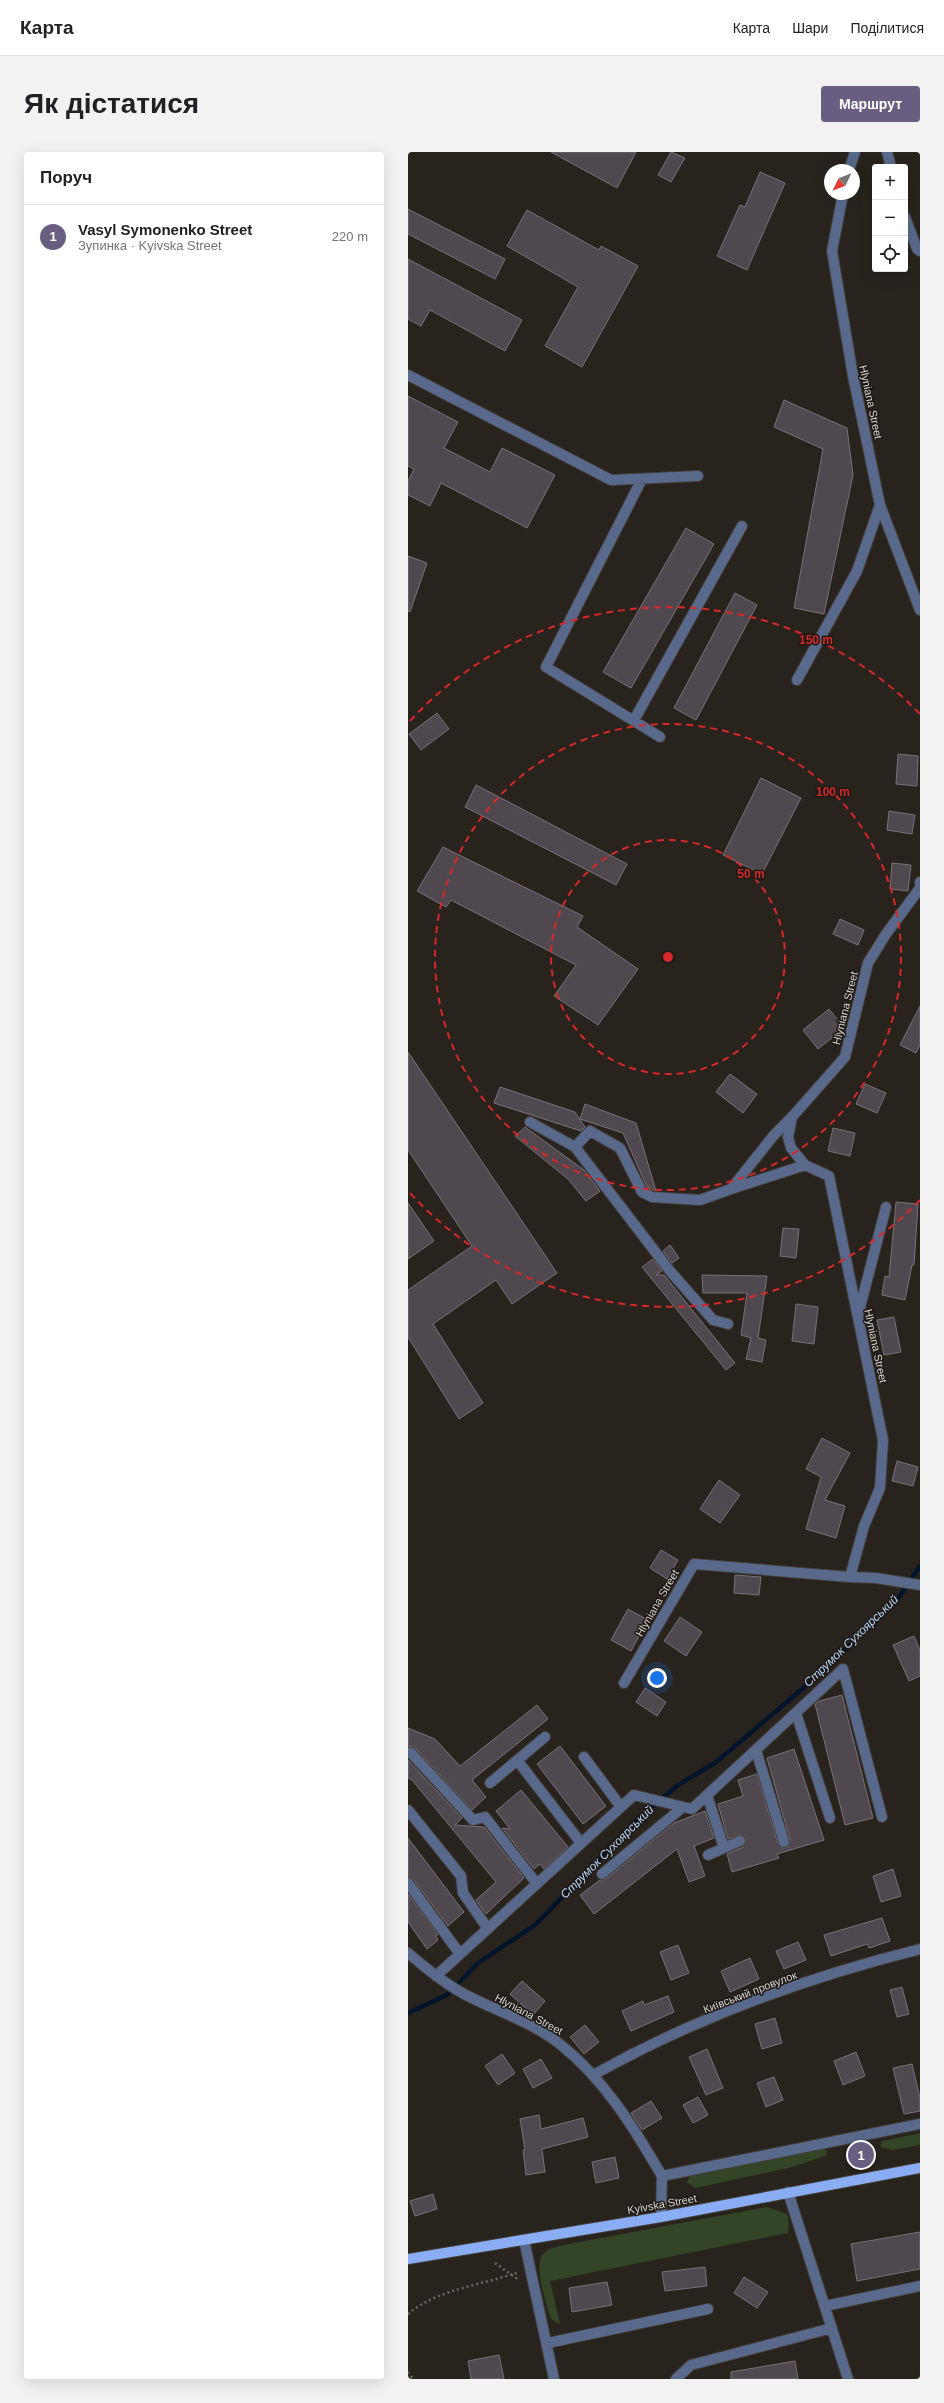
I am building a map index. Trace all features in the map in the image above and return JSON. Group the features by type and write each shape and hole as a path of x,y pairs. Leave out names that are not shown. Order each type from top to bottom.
{"main road":[{"name":"Kyivska Street","path":"408,2259 661,2217 920,2168"}],"street":[{"path":"851,164 855,152"},
{"path":"888,152 890,164"},
{"name":"Hlyniana Street","path":"842,200 832,251 854,376 880,505 920,610"},
{"path":"908,225 917,249 920,251"},
{"path":"408,375 611,480 698,476"},
{"path":"642,479 546,667 660,737"},
{"path":"797,680 858,571 880,505"},
{"path":"634,720 742,526"},
{"name":"Hlyniana Street","path":"624,1683 694,1564 850,1577 864,1526 880,1488 883,1440 829,1176 805,1166 791,1148 788,1137 792,1117 845,1057 868,963 886,934 920,888 920,882"},
{"path":"731,1189 774,1135 792,1117"},
{"path":"530,1122 575,1147 670,1271 713,1320 728,1324"},
{"path":"575,1147 590,1131 620,1148 642,1192 652,1197 700,1200 805,1166"},
{"path":"858,1318 886,1207"},
{"path":"850,1577 895,1581 918,1585"},
{"path":"436,1976 634,1795 692,1809 843,1669 882,1817"},
{"path":"796,1713 830,1818"},
{"path":"490,1783 545,1737"},
{"path":"756,1750 784,1842"},
{"path":"408,1753 411,1753 473,1820 485,1817 537,1884"},
{"path":"584,1757 621,1807"},
{"path":"518,1760 581,1843"},
{"path":"707,1795 724,1848"},
{"path":"602,1874 678,1806"},
{"path":"408,1810 462,1876 463,1893 488,1929"},
{"path":"708,1855 740,1842"},
{"path":"408,1883 460,1954"},
{"name":"Київський провулок","path":"594,2074 636,2051 751,2003 867,1962 920,1949"},
{"name":"Hlyniana Street","path":"408,1953 436,1976 463,1994 529,2026 560,2044 594,2074 644,2145 662,2176"},
{"path":"661,2217 662,2176 920,2124"},
{"path":"788,2192 848,2379"},
{"path":"524,2240 548,2343 554,2379"},
{"path":"825,2306 920,2286"},
{"path":"548,2343 708,2309"},
{"path":"676,2379 692,2365 832,2328"}],"path":[{"path":"495,2263 536,2295"},
{"path":"408,2314 420,2303 435,2296 511,2275 530,2268"},
{"path":"408,2372 412,2379"}],"green space":[{"path":"920,2133 920,2145 893,2150 880,2147 882,2141"},
{"path":"824,2149 828,2151 825,2156 789,2168 695,2188 687,2182 690,2176"},
{"path":"767,2207 787,2214 789,2222 788,2233 550,2281 560,2324 551,2319 542,2286 539,2267 540,2259 548,2250 569,2244"}],"building":[{"path":"551,152 636,152 617,188"},
{"path":"671,152 685,158 671,182 658,175"},
{"path":"760,172 785,183 747,270 717,256 740,205 745,207"},
{"path":"408,209 505,259 495,279 408,234"},
{"path":"527,210 599,250 601,246 638,266 582,367 545,346 578,287 507,246"},
{"path":"408,259 522,320 505,351 430,310 421,326 408,319"},
{"path":"408,396 458,422 444,448 490,472 502,448 555,475 527,528 441,483 430,506 408,495 408,481 414,469 408,466"},
{"path":"784,400 847,428 853,475 824,614 794,608 823,449 774,427"},
{"path":"686,528 714,544 631,688 603,672"},
{"path":"408,556 427,563 410,612 408,611"},
{"path":"735,593 757,605 696,720 674,708"},
{"path":"437,713 449,729 421,750 409,734"},
{"path":"898,754 918,756 917,786 896,784"},
{"path":"761,778 801,798 762,874 723,855"},
{"path":"476,785 627,864 616,885 465,807"},
{"path":"889,811 915,815 912,834 887,830"},
{"path":"443,847 583,916 577,927 638,969 598,1025 554,996 576,965 451,900 446,907 417,891"},
{"path":"892,863 911,865 908,891 890,889"},
{"path":"840,919 864,930 858,945 833,934"},
{"path":"920,1006 920,1045 916,1053 900,1045"},
{"path":"829,1009 844,1028 818,1049 803,1030"},
{"path":"408,1052 557,1273 512,1304 496,1280 433,1324 483,1403 459,1419 408,1337 408,1290 472,1246 408,1150"},
{"path":"730,1074 757,1094 743,1113 716,1092"},
{"path":"865,1084 886,1093 877,1113 856,1104"},
{"path":"500,1087 575,1112 585,1127 581,1131 494,1103"},
{"path":"585,1104 636,1123 656,1191 647,1187 623,1133 580,1119"},
{"path":"525,1127 584,1170 600,1191 586,1201 568,1179 515,1136"},
{"path":"833,1128 855,1133 850,1156 828,1151"},
{"path":"896,1202 918,1204 914,1265 912,1265 905,1300 882,1295 885,1276 889,1277"},
{"path":"408,1203 434,1241 408,1259"},
{"path":"783,1228 799,1229 796,1258 780,1256"},
{"path":"670,1245 679,1258 672,1263 663,1251"},
{"path":"653,1259 662,1271 656,1275 664,1275 735,1363 726,1370 642,1267"},
{"path":"702,1275 767,1276 758,1338 766,1340 762,1362 746,1359 751,1338 741,1335 747,1293 703,1293"},
{"path":"796,1304 818,1307 814,1344 792,1341"},
{"path":"894,1317 901,1352 884,1355 877,1320"},
{"path":"822,1438 850,1453 825,1500 845,1506 836,1538 806,1529 821,1477 806,1469"},
{"path":"897,1461 918,1467 913,1486 892,1481"},
{"path":"719,1480 740,1495 720,1523 700,1509"},
{"path":"661,1550 678,1560 667,1579 650,1568"},
{"path":"735,1575 761,1577 759,1595 734,1593"},
{"path":"628,1609 648,1620 631,1651 611,1640"},
{"path":"680,1617 702,1632 686,1656 664,1641"},
{"path":"914,1636 920,1650 920,1676 909,1681 893,1645"},
{"path":"645,1688 666,1702 657,1716 636,1702"},
{"path":"842,1695 873,1818 845,1825 815,1704 819,1701"},
{"path":"537,1705 548,1719 472,1780 486,1797 472,1810 416,1749 408,1746 408,1728 435,1739 460,1766"},
{"path":"560,1746 606,1806 583,1824 537,1764"},
{"path":"794,1749 824,1840 777,1854 779,1858 732,1872 727,1854 743,1847 746,1839 740,1835 728,1839 718,1804 743,1796 738,1780 757,1774 778,1844 782,1848 788,1847 790,1840 767,1758"},
{"path":"408,1760 462,1818 455,1825 484,1827 524,1878 486,1914 476,1900 496,1882 412,1780 408,1778"},
{"path":"521,1790 568,1847 544,1869 540,1864 534,1869 502,1828 510,1829 496,1811"},
{"path":"705,1811 714,1838 694,1846 705,1876 689,1882 677,1849 594,1914 580,1895 600,1880 606,1879 674,1823"},
{"path":"408,1838 464,1912 448,1926 413,1879 408,1877"},
{"path":"893,1869 901,1896 881,1902 873,1876"},
{"path":"408,1894 438,1934 436,1936 438,1940 427,1949 408,1922"},
{"path":"882,1918 890,1941 869,1948 867,1944 831,1956 824,1935"},
{"path":"798,1942 806,1960 784,1969 776,1951"},
{"path":"678,1945 689,1973 671,1980 660,1952"},
{"path":"750,1958 759,1979 730,1992 721,1971"},
{"path":"522,1981 545,2001 533,2015 510,1994"},
{"path":"902,1987 909,2014 897,2017 890,1990"},
{"path":"668,1996 674,2012 631,2031 622,2011 643,2001 644,2005"},
{"path":"775,2018 782,2043 762,2049 755,2024"},
{"path":"585,2025 599,2042 584,2054 570,2037"},
{"path":"707,2049 723,2088 706,2095 689,2057"},
{"path":"856,2052 865,2076 843,2085 834,2061"},
{"path":"502,2054 515,2073 498,2085 485,2066"},
{"path":"541,2059 552,2078 533,2088 523,2069"},
{"path":"912,2064 920,2098 920,2111 904,2114 893,2068"},
{"path":"774,2077 783,2100 766,2107 757,2083"},
{"path":"698,2097 708,2115 693,2123 683,2105"},
{"path":"651,2101 662,2118 642,2130 631,2113"},
{"path":"539,2115 541,2129 583,2118 588,2137 542,2149 545,2172 526,2175 523,2150 525,2150 520,2119"},
{"path":"615,2157 619,2178 596,2183 592,2162"},
{"path":"433,2194 437,2209 415,2216 410,2201"},
{"path":"920,2232 920,2269 857,2281 851,2244"},
{"path":"705,2267 707,2286 665,2291 662,2272"},
{"path":"744,2277 768,2292 757,2308 734,2293"},
{"path":"607,2282 612,2305 572,2312 569,2288"},
{"path":"499,2355 504,2379 471,2379 468,2361"},
{"path":"795,2361 798,2379 731,2379 731,2372"}],"waterway":[{"name":"Струмок Сухоярський","path":"408,2013 447,1995 478,1963 535,1925 637,1820 678,1785 715,1763 814,1679 895,1603 920,1566"}],"place":[{"name":"Vasyl Symonenko Street","path":"861,2155"}]}
